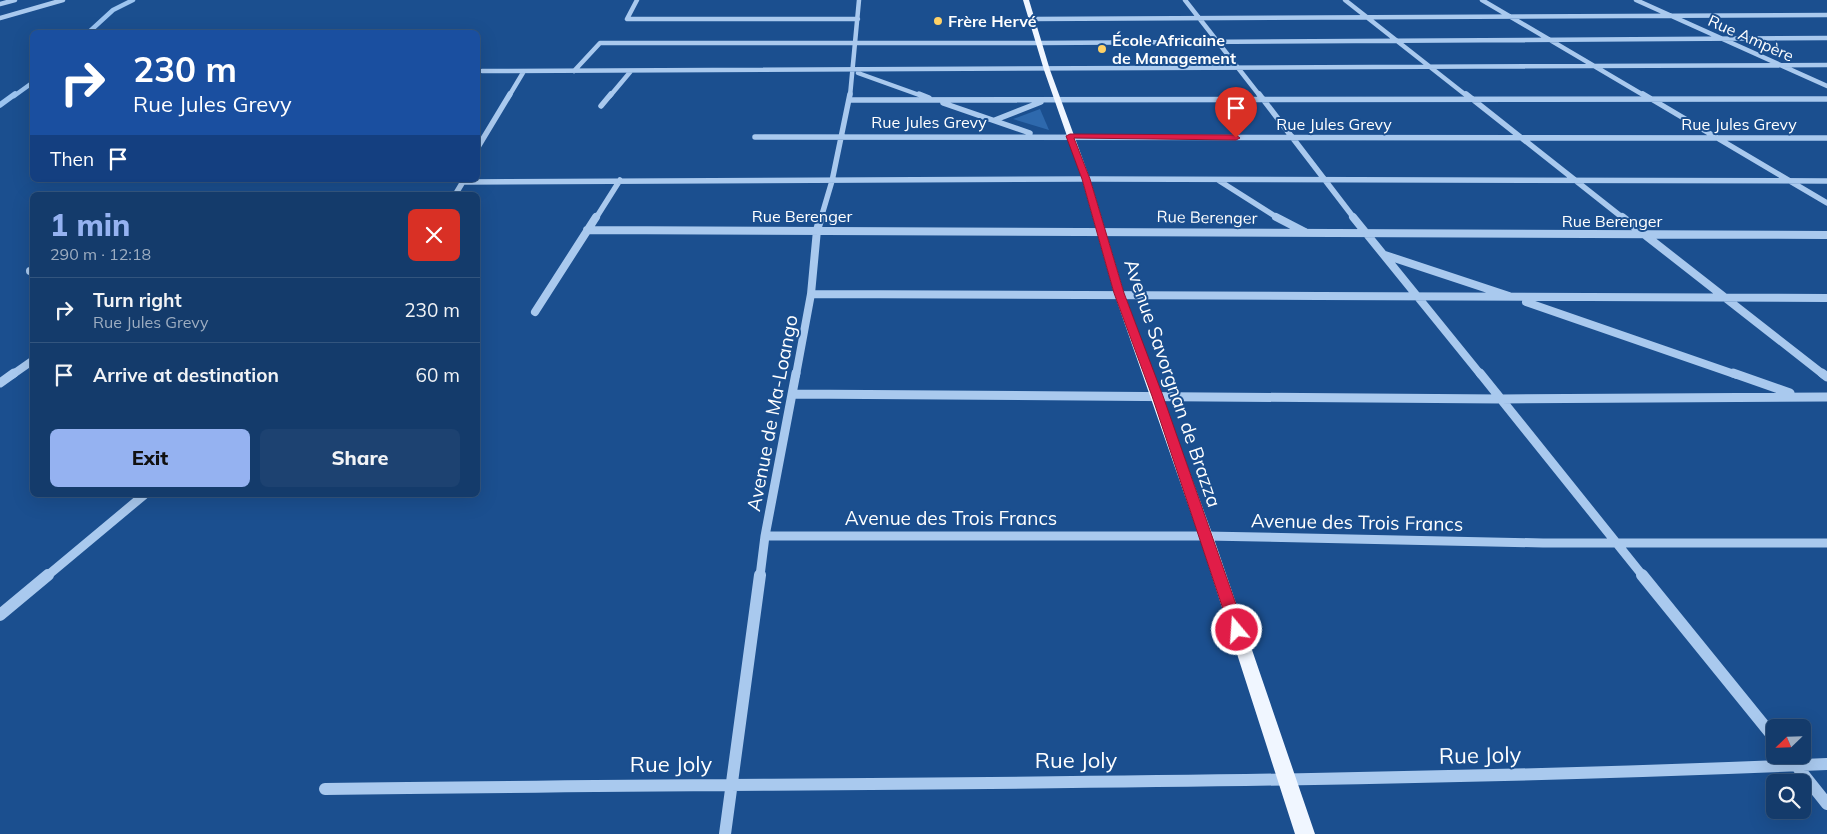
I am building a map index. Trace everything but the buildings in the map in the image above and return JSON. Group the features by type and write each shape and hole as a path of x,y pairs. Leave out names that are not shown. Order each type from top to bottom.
{"main road":[{"name":"Avenue Savorgnan de Brazza","path":"1026,0 1046,70 1052,100 1070,136 1086,179 1119,293 1158,396 1305,834"}],"street":[{"path":"0,4 15,0"},
{"path":"0,18 64,0"},
{"path":"637,0 627,19 858,19"},
{"name":"Avenue de Ma-Loango","path":"725,834 765,536 811,294 817,230 832,182 849,100 850,70 855,44 859,0"},
{"path":"1185,0 1220,42 1323,179 1417,297 1766,728"},
{"path":"1346,0 1522,139 1729,298 1827,377"},
{"path":"1482,0 1827,203"},
{"name":"Rue Ampère","path":"1636,0 1827,86"},
{"path":"1032,19 1369,18 1508,15 1827,15"},
{"path":"574,71 600,43 1039,44 1827,38"},
{"path":"482,70 1598,68 1827,65"},
{"path":"850,70 1037,136"},
{"path":"480,144 524,71"},
{"path":"601,106 631,71"},
{"path":"849,100 1474,101 1827,99"},
{"path":"995,120 1052,100"},
{"name":"Rue Jules Grevy","path":"755,137 1827,138"},
{"path":"480,181 832,182 1323,179 1578,182 1827,181"},
{"path":"535,312 620,180"},
{"path":"1218,180 1265,211 1306,232"},
{"name":"Rue Berenger","path":"587,230 1101,230 1827,235"},
{"path":"1384,255 1520,299 1798,396"},
{"path":"811,294 1119,293 1520,299 1827,298"},
{"path":"0,383 30,362"},
{"path":"792,394 1501,399 1827,397"},
{"path":"0,615 142,497"},
{"name":"Avenue des Trois Francs","path":"765,536 1206,536 1543,543 1827,543"},
{"name":"Rue Joly","path":"325,789 1287,781 1623,773 1766,762"},
{"name":"Rue Joly","path":"1811,762 1827,764"},
{"path":"1795,764 1827,804"}],"shaded area":[{"path":"1040,109 1049,130 1013,119"}],"waterway":[{"path":"91,30 113,10 133,0"},
{"path":"14,96 30,84"},
{"path":"0,105 15,94"}],"place":[{"name":"Frère Hervé","path":"938,21"},
{"name":"École Africaine de Management","path":"1102,49"}],"route":[{"path":"1236,138 1070,136 1086,179 1119,293 1158,396 1237,630"}]}
